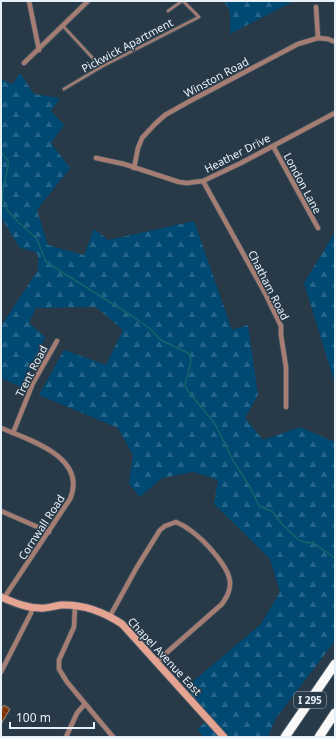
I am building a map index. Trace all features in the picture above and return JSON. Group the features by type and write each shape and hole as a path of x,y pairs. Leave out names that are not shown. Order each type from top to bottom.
{"highway":[{"name":"I 295","path":"285,737 335,664"},
{"name":"I 295","path":"319,737 335,713"}],"street":[{"path":"29,1 38,50"},
{"path":"24,62 88,1"},
{"path":"316,7 318,38"},
{"name":"Winston Road","path":"134,168 138,148 142,138 150,128 165,115 298,44 318,38 328,39 335,42"},
{"name":"Heather Drive","path":"96,158 179,182 203,180 241,163 335,113"},
{"name":"London Lane","path":"273,146 318,228"},
{"name":"Chatham Road","path":"203,180 265,293 281,326 286,366 286,407"},
{"name":"Trent Road","path":"13,433 32,383 57,341"},
{"name":"Cornwall Road","path":"1,428 50,449 64,461 72,475 73,482 72,494 49,532 3,598"},
{"path":"1,511 49,532"},
{"path":"110,616 137,567 160,530 165,526 176,522 190,529 221,560 231,583 230,589 222,604 156,662"},
{"path":"1,672 31,613 32,608 3,598"},
{"name":"Chapel Avenue East","path":"32,608 41,609 61,605 75,606 97,610 122,624 224,737"},
{"path":"75,606 74,627 59,660 58,668 66,682 113,737"},
{"path":"66,737 77,712 85,704"}],"lane":[{"path":"168,12 182,1"},
{"name":"Pickwick Apartment","path":"64,90 100,67 199,17 182,1"},
{"path":"63,26 100,67"}],"green space":[{"path":"224,1 294,1 230,34 230,11"},
{"path":"20,73 34,94 60,98 51,111 64,125 51,143 70,168 37,210 48,245 84,255 94,229 108,240 194,221 232,330 248,325 258,395 245,418 263,440 300,427 335,442 335,641 276,718 268,737 204,737 197,729 208,720 184,689 261,624 280,592 270,559 214,504 218,480 193,472 162,478 140,497 129,484 133,455 118,428 39,395 64,350 106,365 123,330 96,307 36,308 29,323 45,337 23,388 1,378 1,326 38,270 38,255 35,252 20,248 1,217 1,79 13,84"},
{"path":"335,232 335,384 304,283"}],"building":[{"path":"4,705 10,709 1,724 1,710"}],"waterway":[{"path":"1,152 8,161 2,195 3,203 18,222 37,239 46,262 132,316 149,328 161,340 190,354 191,362 185,385 187,390 215,424 234,462 250,487 259,506 272,511 282,524 300,541 315,544 335,558"}]}
